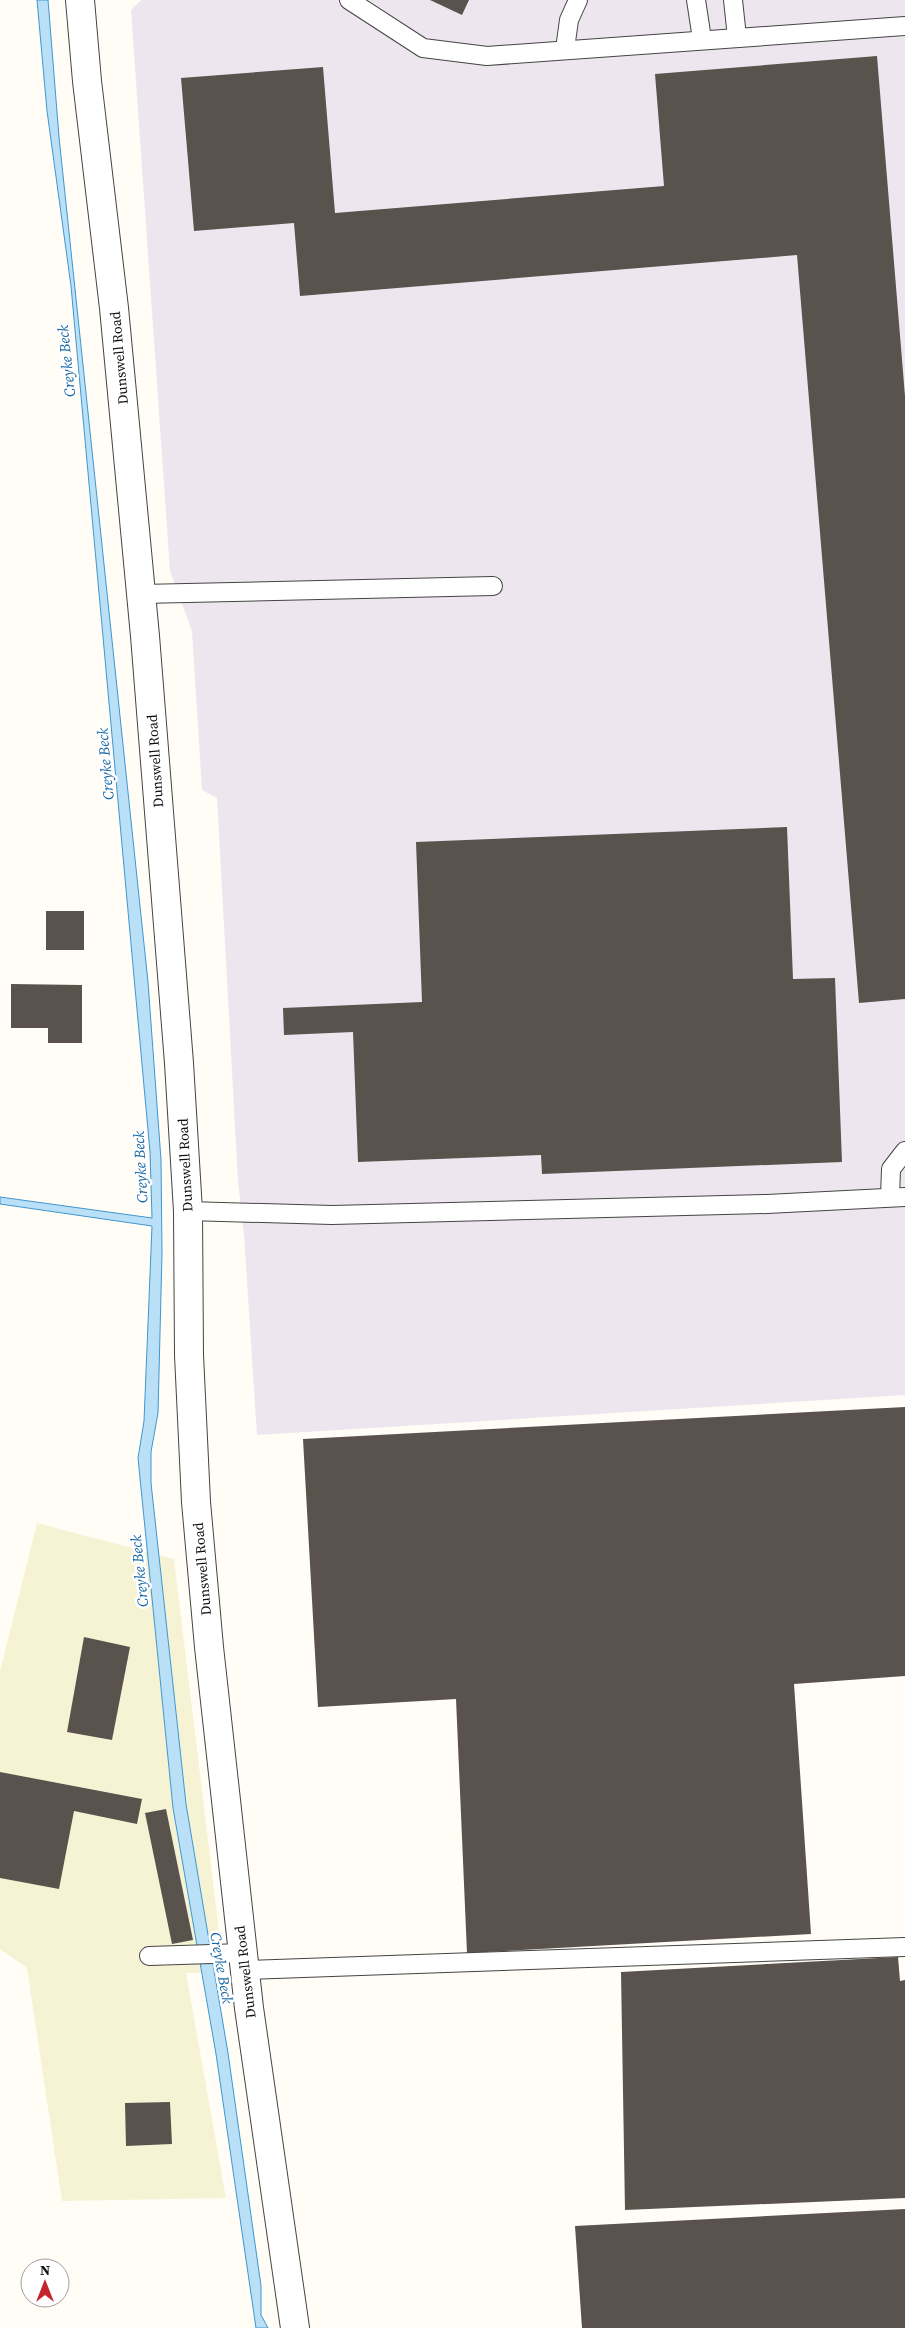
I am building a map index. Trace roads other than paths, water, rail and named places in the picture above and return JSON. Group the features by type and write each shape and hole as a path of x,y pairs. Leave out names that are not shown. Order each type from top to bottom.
{"street":[{"name":"Dunswell Road","path":"80,0 87,81 114,308 141,594 179,1063 188,1211 189,1355 196,1502 235,1959 295,2328"}],"lane":[{"path":"349,0 423,48 487,56 702,39 905,26"},
{"path":"565,50 569,20 578,0"},
{"path":"696,0 702,39"},
{"path":"733,0 737,37"},
{"path":"141,594 493,586"},
{"path":"188,1211 332,1215 767,1204 898,1197 891,1169 905,1151"},
{"path":"148,1956 186,1955 235,1959 905,1947"}],"water":[{"path":"37,0 48,0 59,137 148,982 161,1160 162,1254 158,1413 151,1452 151,1483 186,1804 228,2053 261,2286 261,2315 268,2328 256,2328 216,2054 173,1808 138,1458 144,1421 152,1226 0,1204 0,1197 152,1218 150,1152 71,286 47,111"}],"water label":[{"name":"Creyke Beck","path":"66,361"},
{"name":"Creyke Beck","path":"105,764"},
{"name":"Creyke Beck","path":"140,1167"},
{"name":"Creyke Beck","path":"139,1571"},
{"name":"Creyke Beck","path":"222,1968"}]}
